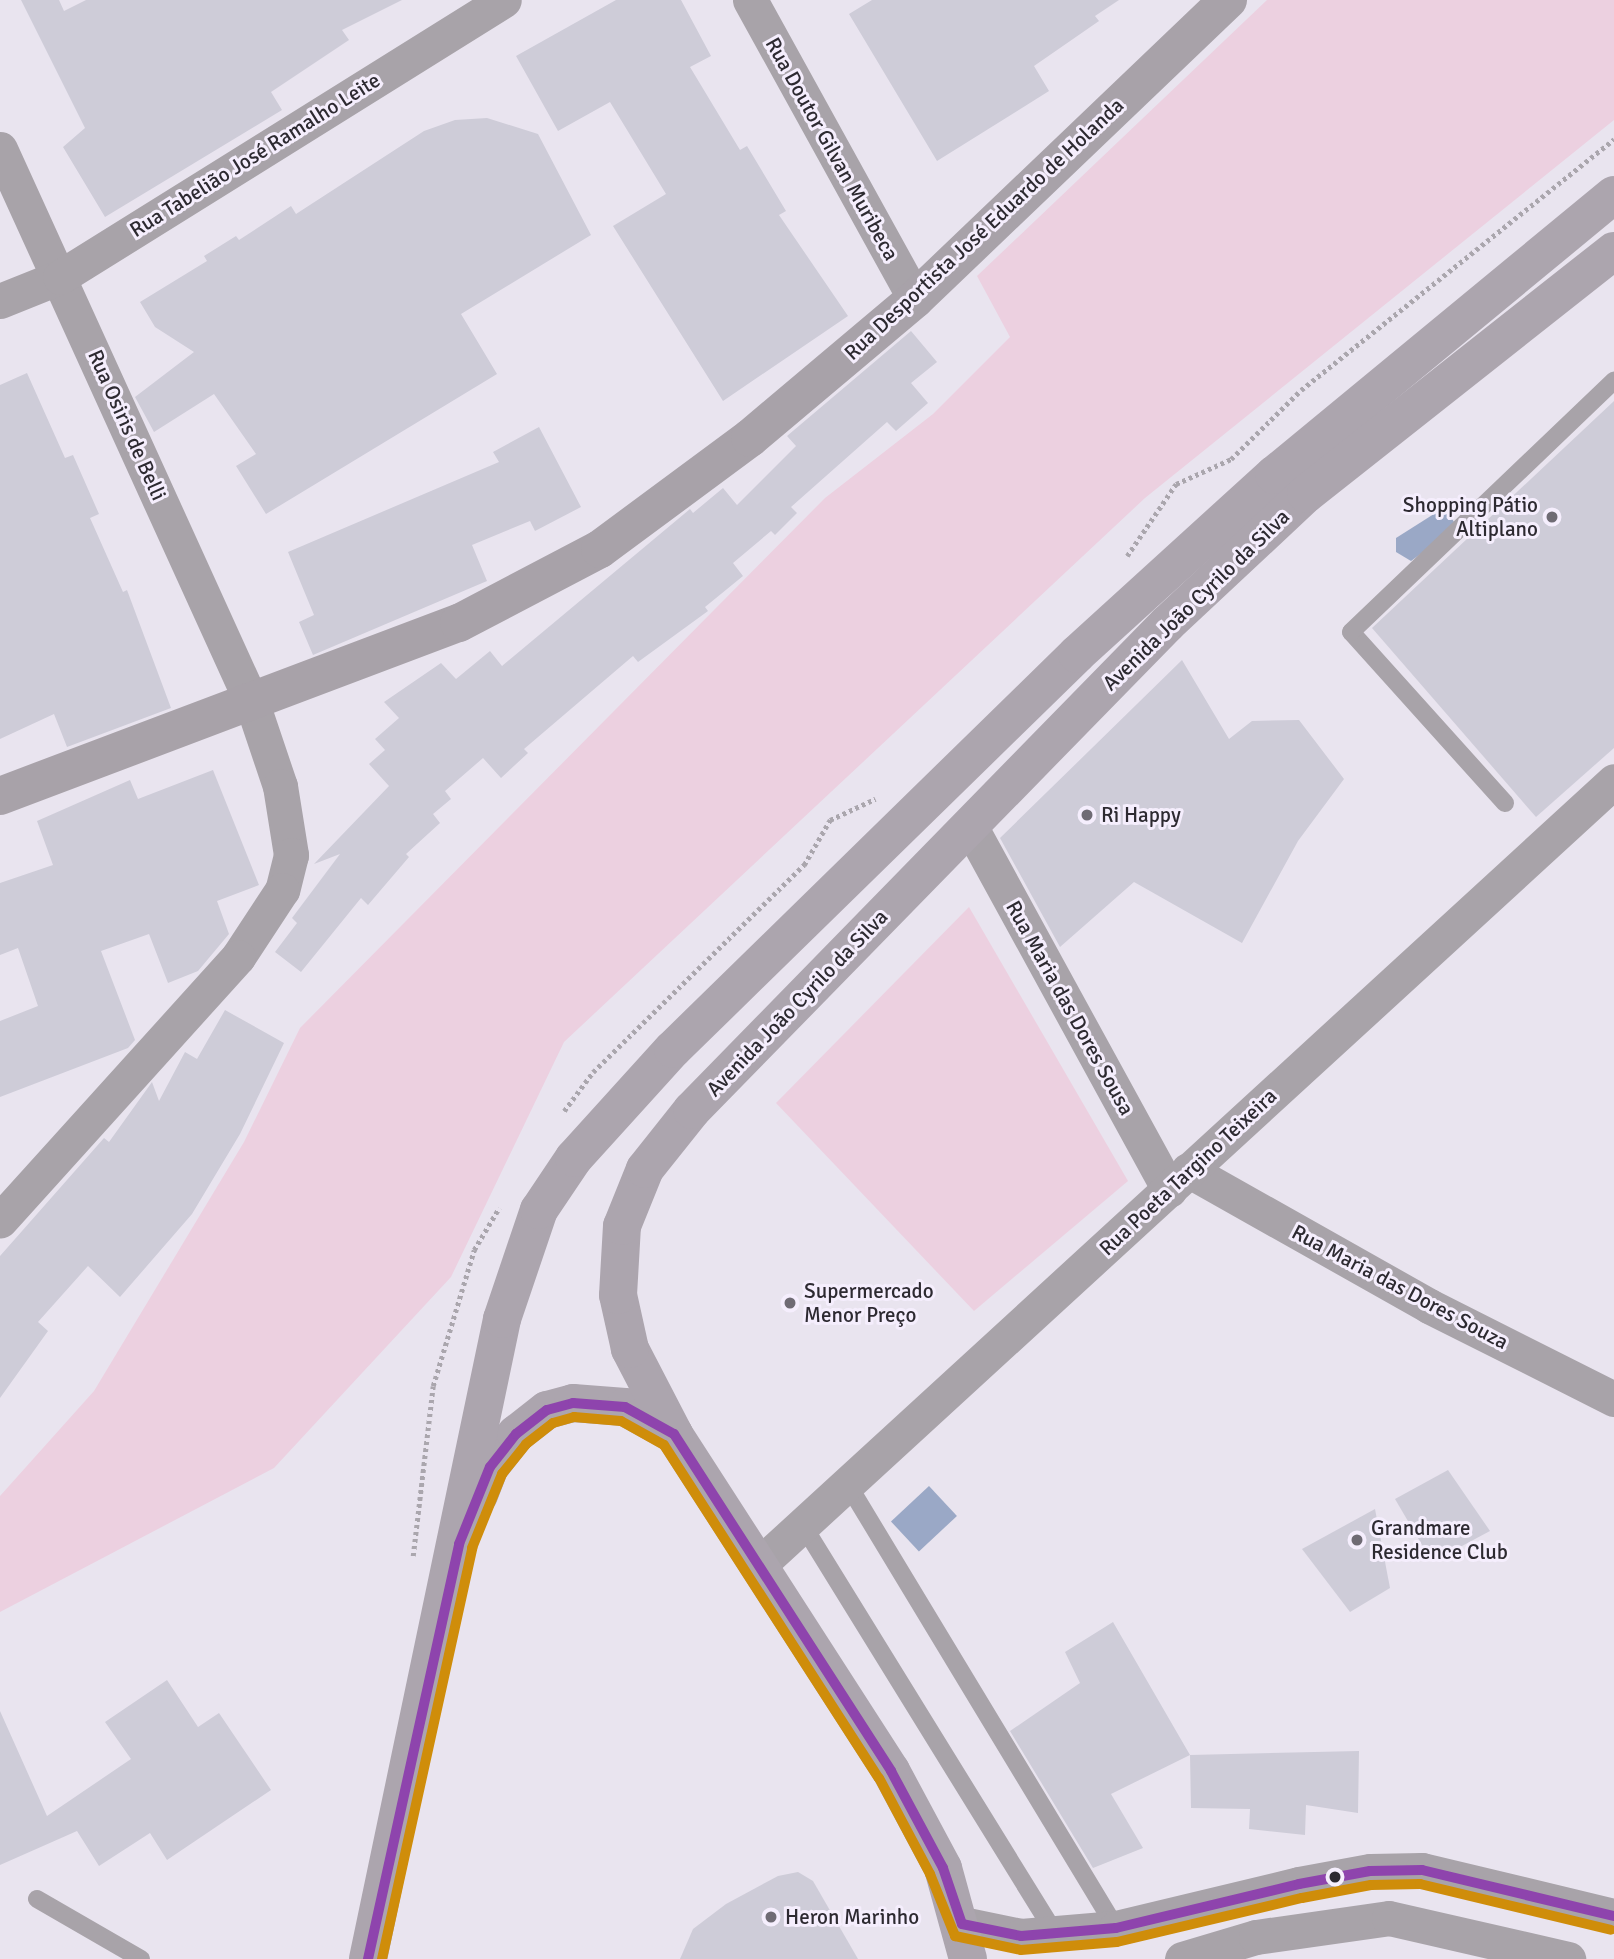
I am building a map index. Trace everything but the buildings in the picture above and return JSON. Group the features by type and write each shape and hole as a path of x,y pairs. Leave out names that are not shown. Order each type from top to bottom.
{"main road":[{"name":"Rua Desportista José Eduardo de Holanda","path":"0,796 459,623 600,549 750,438 915,299 1228,0"},
{"name":"Avenida João Cyrilo da Silva","path":"459,1544 502,1319 539,1210 574,1158 673,1049 1077,654 1274,475 1614,195"},
{"name":"Avenida João Cyrilo da Silva","path":"965,1941 943,1868 891,1772 761,1563 674,1434 630,1349 618,1295 622,1226 645,1169 692,1110 1167,624 1306,494 1614,251"},
{"path":"368,1959 459,1544 490,1467 516,1434 547,1410 573,1403 625,1407 674,1434"}],"street":[{"name":"Rua Tabelião José Ramalho Leite","path":"0,301 60,277 504,0"},
{"name":"Rua Doutor Gilvan Muribeca","path":"750,0 915,299"},
{"name":"Rua Osiris de Belli","path":"0,149 252,703"},
{"path":"0,1220 238,957 282,890 291,855 289,823 252,703"},
{"name":"Rua Poeta Targino Teixeira","path":"761,1563 849,1488 1179,1180 1614,781"},
{"name":"Rua Maria das Dores Sousa","path":"970,827 1179,1180"},
{"name":"Rua Maria das Dores Souza","path":"1179,1180 1614,1399"},
{"path":"965,1941 1116,1928 1299,1884 1370,1871 1422,1870 1614,1916"},
{"path":"1182,1959 1269,1934 1389,1918 1569,1959"}],"lane":[{"path":"1505,803 1351,632 1614,382"},
{"path":"849,1488 1116,1928"},
{"path":"804,1527 1055,1933"},
{"path":"37,1899 141,1959"}],"shaded area":[{"path":"1267,0 1614,0 1614,120 1145,498 564,1042 451,1277 274,1468 0,1612 0,1496 94,1391 244,1142 300,1028 825,498 933,414 1010,337 977,276"},
{"path":"969,907 1128,1181 974,1311 776,1103"}],"water":[{"path":"1445,507 1457,527 1411,561 1396,552 1396,538"},
{"path":"929,1486 957,1516 919,1551 891,1521"}],"transit line":[{"path":"368,1959 459,1544 490,1467 516,1434 547,1410 573,1403 625,1407 674,1434 891,1771 943,1868 962,1924 1021,1936 1116,1928 1299,1884 1370,1871 1422,1870 1614,1916"},
{"path":"382,1959 472,1548 502,1474 526,1444 553,1423 574,1417 621,1421 664,1445 879,1778 930,1874 955,1936 1021,1950 1117,1942 1302,1898 1371,1885 1420,1884 1611,1930"}],"place":[{"name":"Shopping Pátio Altiplano","path":"1552,517"},
{"name":"Ri Happy","path":"1087,815"},
{"name":"Supermercado Menor Preço","path":"790,1303"},
{"name":"Grandmare Residence Club","path":"1357,1540"},
{"name":"Heron Marinho","path":"771,1917"}]}
